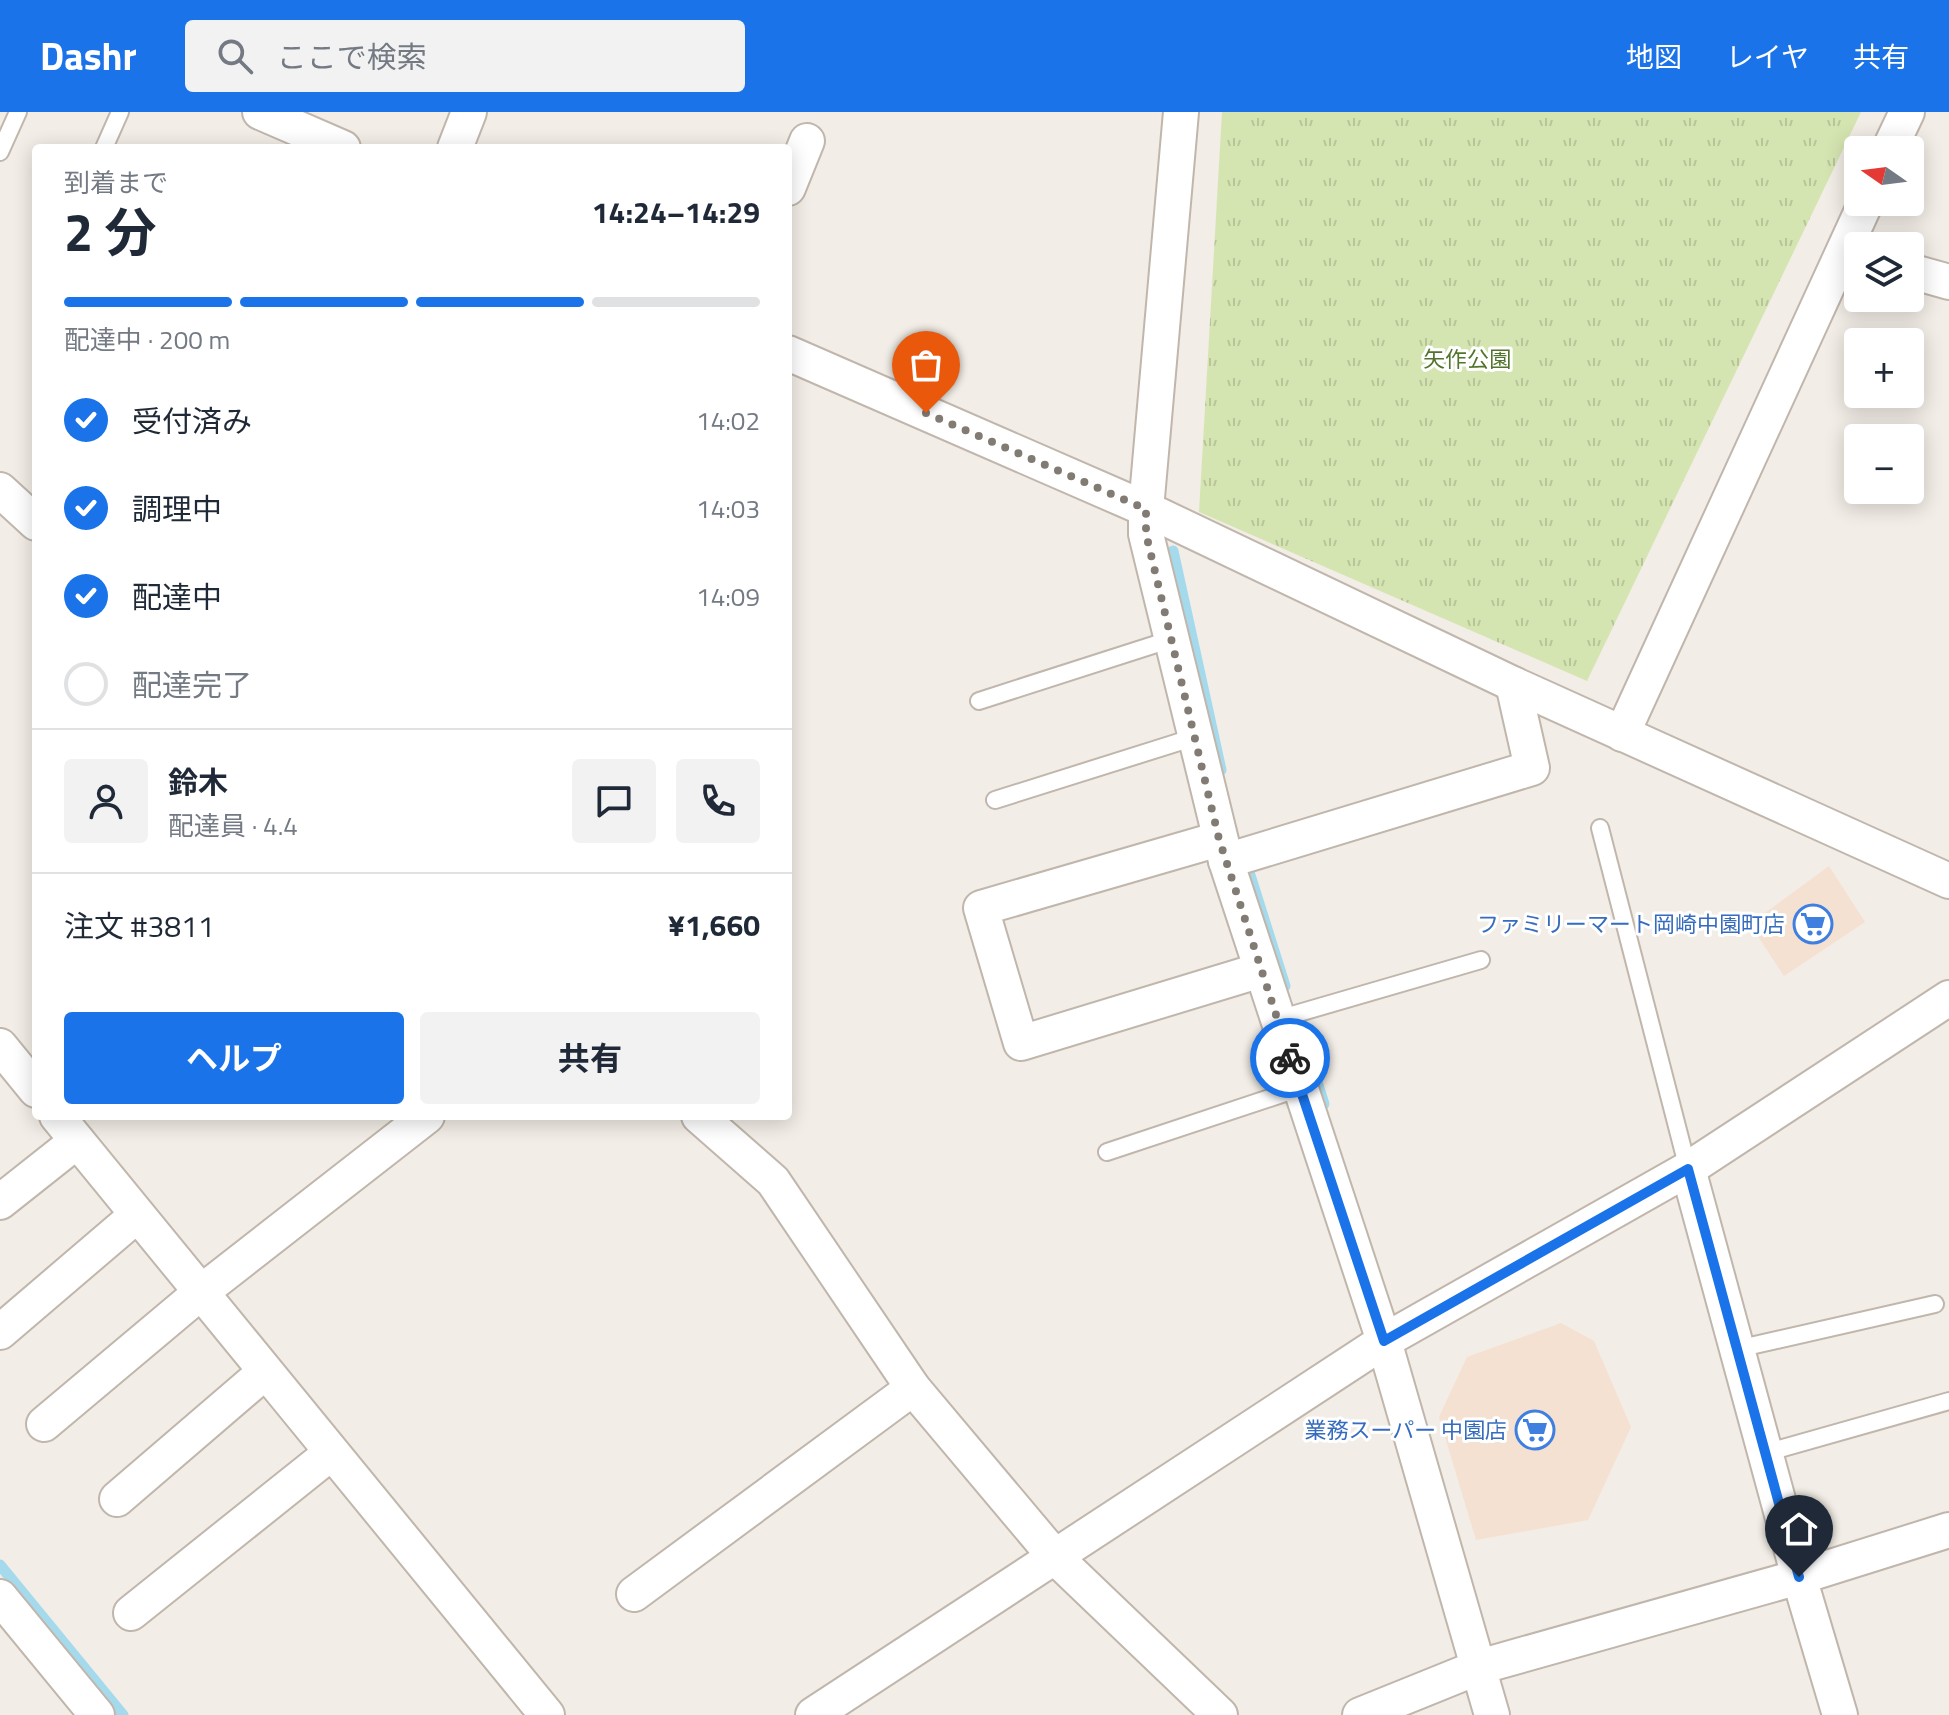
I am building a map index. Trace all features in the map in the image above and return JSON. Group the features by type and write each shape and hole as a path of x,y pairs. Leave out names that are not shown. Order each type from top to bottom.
{"street":[{"path":"260,112 334,144"},
{"path":"457,144 469,112"},
{"path":"1181,112 1146,534 1223,850 1384,1341 1492,1715"},
{"path":"1896,136 1907,112"},
{"path":"792,178 807,141"},
{"path":"1622,734 1844,268"},
{"path":"1924,275 1949,282"},
{"path":"792,355 1146,509 1513,684 1949,881"},
{"path":"0,490 32,519"},
{"path":"1261,970 1021,1043 981,908 1223,850 1532,768 1513,684"},
{"path":"813,1715 1384,1341 1688,1169 1949,998"},
{"path":"0,1046 32,1085"},
{"path":"44,1424 200,1293 422,1120"},
{"path":"704,1120 773,1181 913,1388 1056,1558 1220,1715"},
{"path":"0,1202 67,1128 547,1715"},
{"path":"1688,1169 1799,1577 1840,1715"},
{"path":"0,1332 137,1215"},
{"path":"117,1499 265,1372"},
{"path":"634,1594 913,1388"},
{"path":"131,1613 331,1453"},
{"path":"1360,1715 1479,1667 1799,1577 1949,1530"},
{"path":"0,1597 97,1715"}],"lane":[{"path":"0,152 18,112"},
{"path":"106,144 120,112"},
{"path":"979,701 1172,639"},
{"path":"995,800 1195,737"},
{"path":"1600,828 1688,1169"},
{"path":"1278,1019 1481,960"},
{"path":"1107,1152 1300,1088"},
{"path":"1737,1349 1935,1304"},
{"path":"1765,1453 1949,1401"}],"shaded area":[{"path":"1829,866 1865,922 1784,976 1750,924"},
{"path":"1561,1323 1594,1341 1631,1427 1588,1520 1476,1540 1439,1417 1467,1357"}],"green space":[{"name":"矢作公園","path":"1222,112 1861,112 1849,136 1844,136 1844,147 1587,681 1199,512"}],"waterway":[{"path":"1173,551 1221,770"},
{"path":"1249,872 1285,986"},
{"path":"1317,1082 1324,1104"},
{"path":"0,1565 123,1715"}],"way so far":[{"path":"926,413 1146,509 1146,534 1219,839 1290,1058"}],"place":[{"name":"ファミリーマート岡崎中園町店","path":"1813,924"},
{"name":"業務スーパー 中園店","path":"1535,1430"}],"route":[{"path":"1290,1058 1384,1341 1688,1169 1799,1577"}]}
